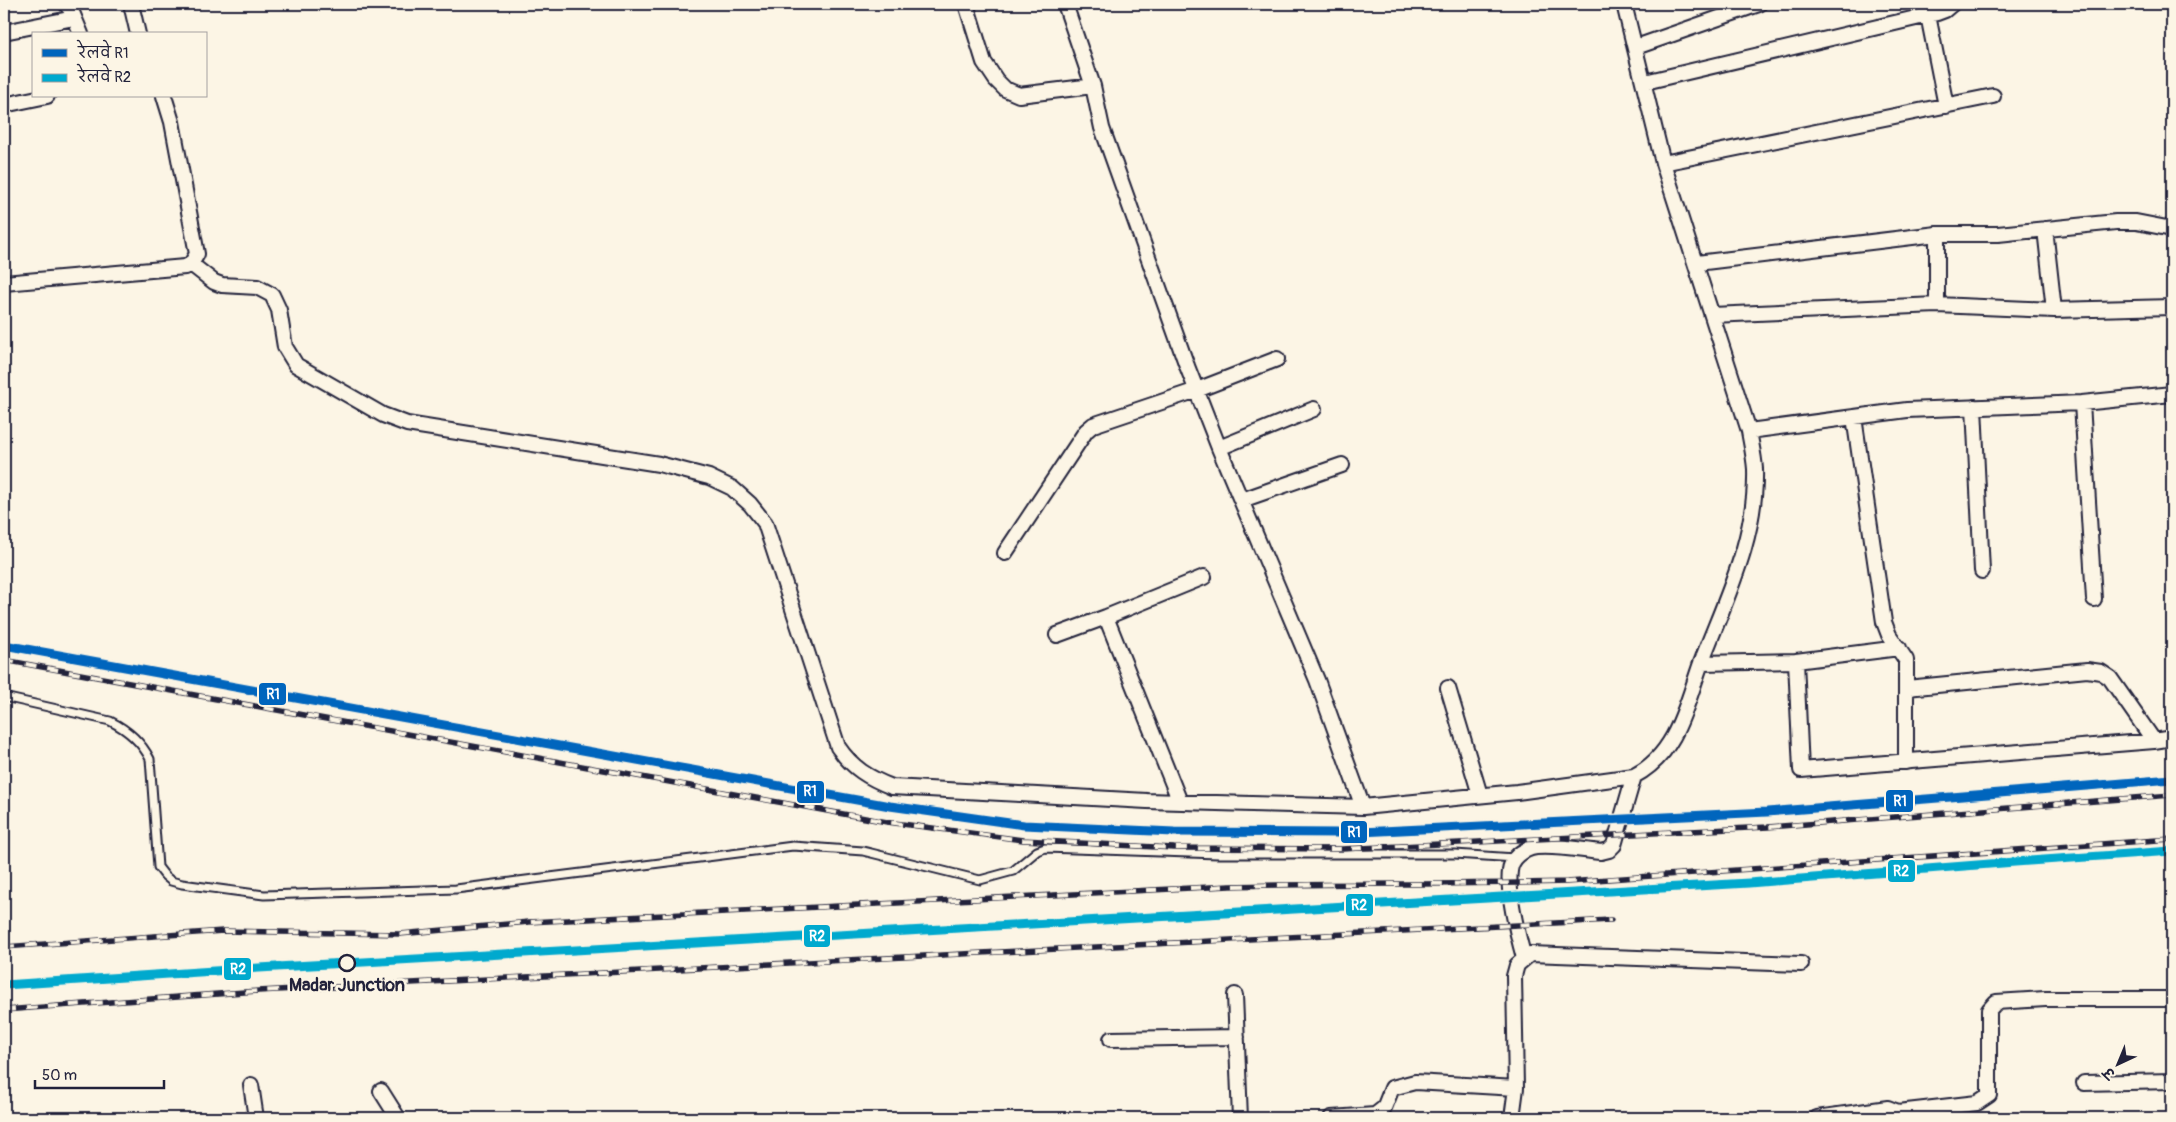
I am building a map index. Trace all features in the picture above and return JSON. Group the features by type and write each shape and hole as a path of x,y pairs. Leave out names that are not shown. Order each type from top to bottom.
{"street":[{"path":"66,4 80,32"},
{"path":"131,4 138,32"},
{"path":"966,4 984,62 996,80 1005,89 1019,96 1093,86"},
{"path":"1065,4 1093,86 1102,128 1196,390 1317,680 1363,807"},
{"path":"191,264 214,282 222,285 257,287 272,295 279,310 284,347 296,365 383,415 407,424 660,464 709,477 732,488 750,504 764,523 838,747 846,760 857,770 892,786 1180,802 1363,807 1517,792 1634,776 1659,758 1676,734 1745,548 1752,512 1755,468 1749,431 1697,263 1663,162 1645,82 1624,4"},
{"path":"1636,47 1758,4"},
{"path":"1645,82 1928,15 1945,10 1952,4"},
{"path":"1928,15 1946,106"},
{"path":"4,32 74,18"},
{"path":"1663,162 1993,96"},
{"path":"4,105 37,98"},
{"path":"4,283 185,267 191,264 197,254 172,122 165,98"},
{"path":"1697,263 1936,234 1998,234 2116,222 2136,222 2172,229"},
{"path":"2045,229 2054,310"},
{"path":"1936,234 1937,305"},
{"path":"1712,315 1937,305 2054,310 2172,307"},
{"path":"1005,553 1086,431 1093,425 1196,390 1277,359"},
{"path":"1749,431 1907,410 2172,399"},
{"path":"2082,403 2094,599"},
{"path":"1974,407 1982,571"},
{"path":"1219,448 1314,409"},
{"path":"1854,417 1884,622 1889,635 1906,660 1906,762"},
{"path":"1242,500 1342,465"},
{"path":"1057,634 1106,617 1204,577"},
{"path":"1106,617 1180,802"},
{"path":"1701,663 1796,662 1899,648"},
{"path":"1796,662 1801,770 2172,738"},
{"path":"1907,688 2087,670 2100,672 2110,678 2154,741"},
{"path":"1448,688 1480,795"},
{"path":"1524,958 1516,925 1510,884 1510,871 1515,858 1524,850 1535,847 1601,852 1610,850 1614,846 1634,776"},
{"path":"1512,1118 1516,1088 1514,976 1517,965 1530,954 1801,964"},
{"path":"1235,995 1240,1118"},
{"path":"1817,1118 1888,1108 1901,1115 1977,1103 1989,1095 1989,1010 1996,1002 2045,999 2172,999"},
{"path":"1111,1039 1237,1037"},
{"path":"2084,1083 2172,1081"},
{"path":"1331,1118 1375,1115 1384,1108 1392,1088 1415,1082 1516,1088"},
{"path":"251,1085 256,1118"},
{"path":"381,1091 398,1118"}],"lane":[{"path":"4,697 110,720 125,728 145,748 150,759 158,867 161,872 171,880 182,884 244,894 456,889 793,846 863,851 980,880 1013,871 1037,851 1045,848 1218,854 1455,854 1515,858"}],"railway":[{"path":"4,645 890,806 1024,825 1174,832 1341,833 1767,812 2172,779"},
{"path":"4,660 887,822 1023,840 1174,848 1342,849 1768,827 2172,795"},
{"path":"4,947 223,931 400,934 529,922 1230,886 1567,882 2172,839"},
{"path":"4,1010 258,991 1611,920"}],"rail line":[{"name":"R1","path":"4,645 890,806 1024,825 1174,832 1341,833 1767,812 2172,779"},
{"name":"R2","path":"4,985 259,968 1749,883 2172,851"}],"place":[{"name":"Madar Junction","path":"347,963"}]}
